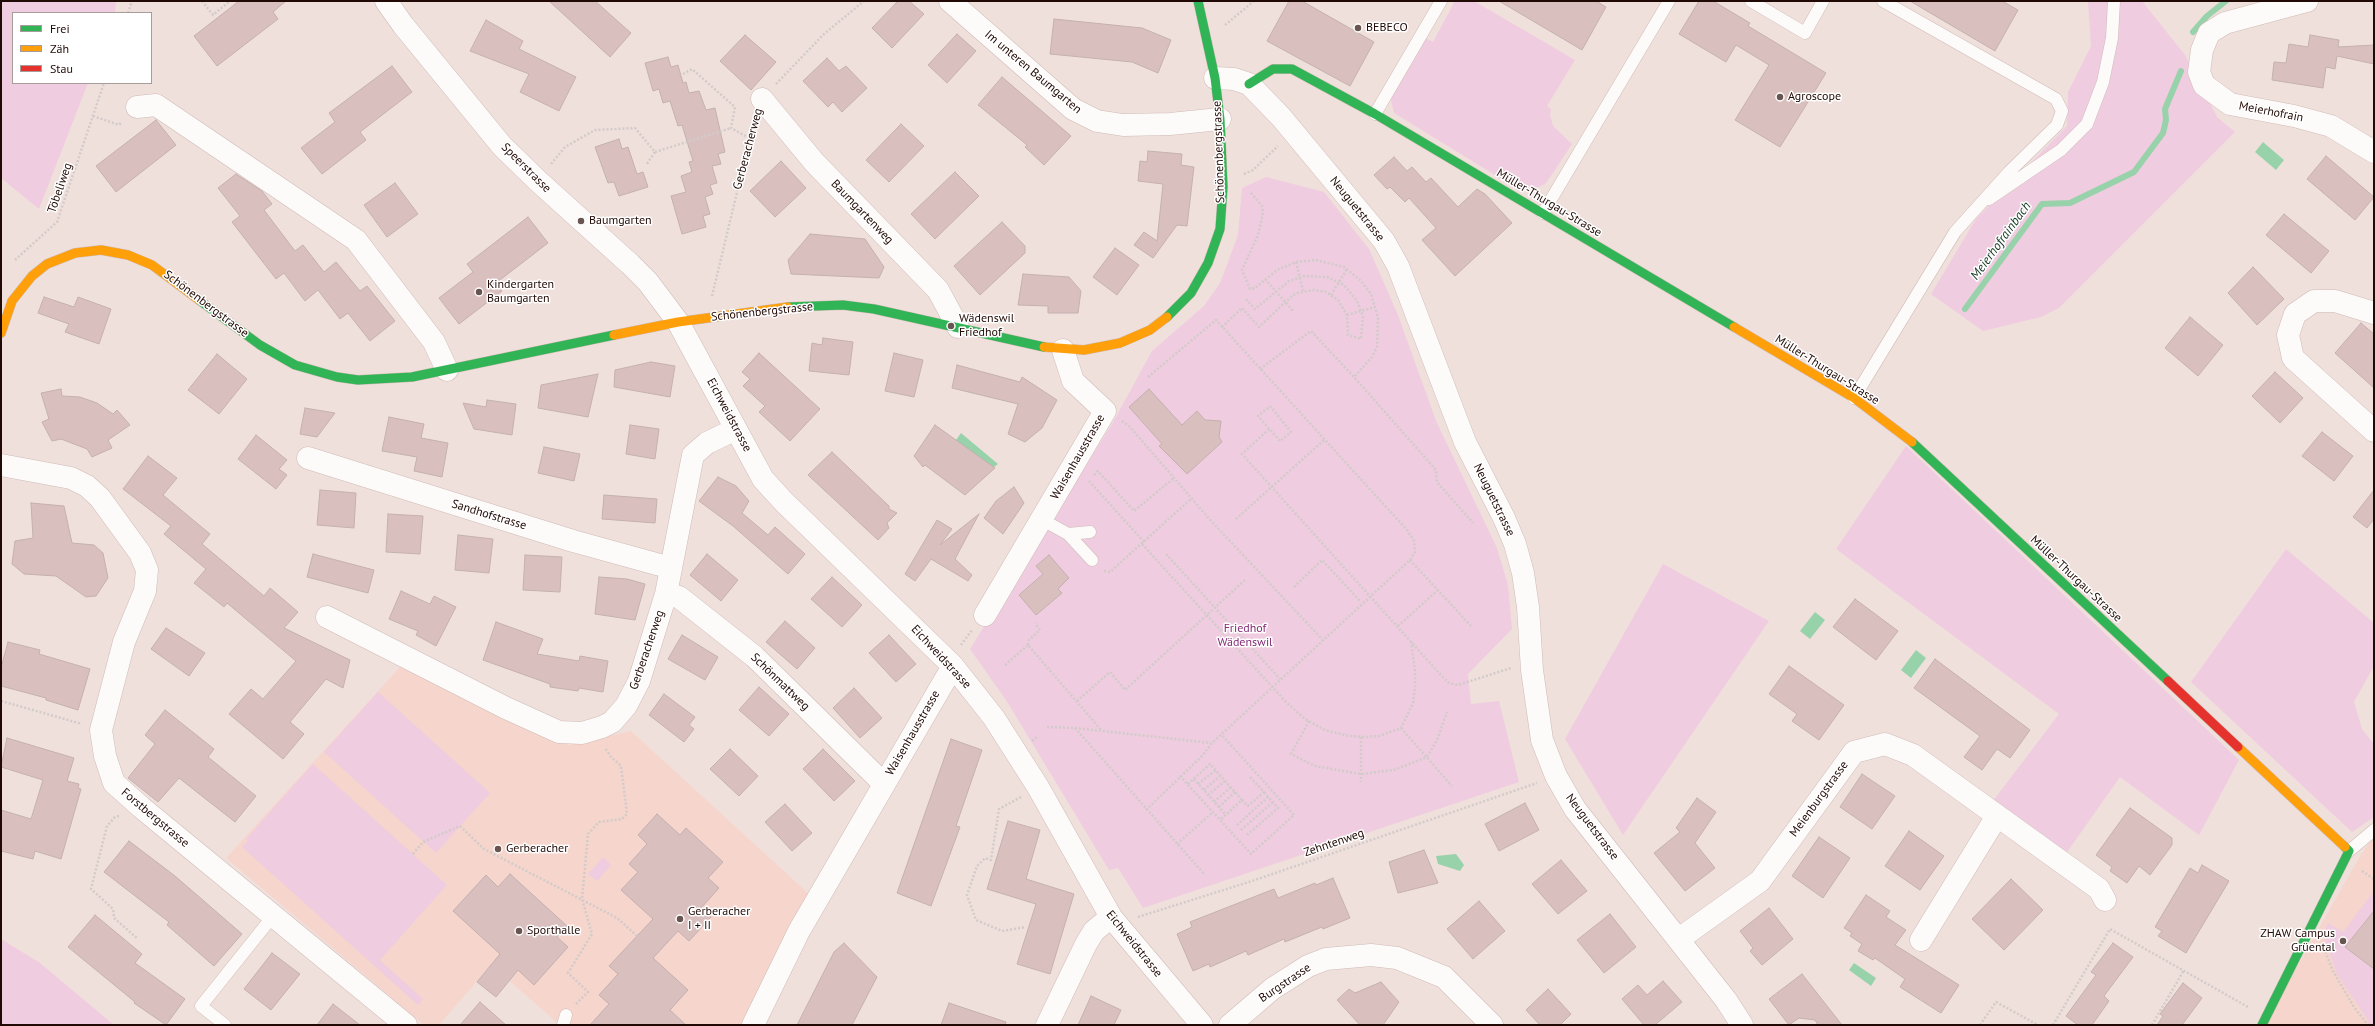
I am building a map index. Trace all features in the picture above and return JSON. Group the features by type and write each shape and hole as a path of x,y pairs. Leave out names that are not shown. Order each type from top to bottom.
{"street":[{"name":"Speerstrasse","path":"386,1 403,25 499,142 538,182 630,264 648,282 678,322"},
{"name":"Im unteren Baumgarten","path":"950,1 1073,109 1097,121 1130,125 1170,124 1220,119"},
{"name":"Schönenbergstrasse","path":"1,333 12,301 32,276 47,264 75,253 101,250 128,254 152,265 260,345 295,365 314,372 337,377 378,380 447,370 678,322 789,307 843,305 901,314 1062,350 1100,348 1135,338 1164,320 1180,306 1191,293 1208,263 1220,229 1223,187 1220,119 1215,78 1198,1"},
{"name":"Meierhofrain","path":"2306,1 2225,23 2209,33 2202,50 2199,72 2204,85 2230,104 2294,116 2331,126 2374,152"},
{"name":"Müller-Thurgau-Strasse","path":"1249,84 1273,69 1286,68 1375,114 1854,398 1912,442 2349,851"},
{"path":"1215,78 1234,79 1249,84"},
{"name":"Neuguetstrasse","path":"1249,84 1281,117 1370,221 1384,241 1398,266 1459,428 1504,518 1515,544 1526,594 1532,670 1542,740 1556,776 1575,809 1679,939 1726,1000 1742,1025"},
{"name":"Baumgartenweg","path":"762,99 814,162 938,290 958,327"},
{"path":"137,107 156,105 356,240 434,342 447,370"},
{"path":"2374,313 2335,301 2314,301 2295,314 2288,335 2293,358 2374,431"},
{"name":"Eichweidstrasse","path":"678,322 763,479 784,502 953,666 994,718 1038,787 1114,922 1202,1025"},
{"name":"Waisenhausstrasse","path":"985,615 1105,411 1074,381 1062,350"},
{"name":"Gerberacherweg","path":"327,617 506,708 559,732 582,733 612,722 626,706 639,681 666,594 693,455 707,443 736,429"},
{"name":"Sandhofstrasse","path":"308,458 573,541 671,568"},
{"name":"Forstbergstrasse","path":"1,465 71,478 87,486 100,498 140,553 147,570 145,591 124,642 101,730 105,756 114,783 142,808 406,1025"},
{"name":"Schönmattweg","path":"666,594 679,597 756,657 884,784"},
{"name":"Waisenhausstrasse","path":"753,1025 799,931 953,666"},
{"name":"Meienburgstrasse","path":"1679,939 1760,881 1854,752 1885,744 1913,755 2099,889 2105,900"},
{"path":"1921,940 1997,816"},
{"path":"2264,1021 2349,851"},
{"path":"1047,1025 1086,944 1098,927 1114,922"},
{"name":"Burgstrasse","path":"1230,1025 1272,989 1308,966 1326,959 1370,955 1397,958 1444,977 1492,1025"}],"lane":[{"path":"1375,114 1441,1"},
{"path":"1543,213 1669,1"},
{"path":"1751,1 1805,33 1823,1"},
{"path":"1854,398 1956,232 1975,209 2057,125 2062,111 2056,98 1884,1"},
{"path":"1975,209 2061,150 2087,124 2104,82 2112,38 2114,1"},
{"path":"1041,519 1068,534 1092,560"},
{"path":"1068,534 1090,532"},
{"path":"2349,851 2374,830"},
{"path":"225,1025 201,1006 273,916"}],"path":[{"path":"128,12 132,1"},
{"path":"202,1 213,15 230,1"},
{"name":"Gerberacherweg","path":"707,300 712,296 749,138 762,99 824,34 864,1"},
{"path":"1207,39 1254,1"},
{"path":"683,74 692,69 735,107 731,128"},
{"name":"Töbeliweg","path":"14,262 58,222 104,84"},
{"path":"93,116 119,125"},
{"path":"538,182 564,147 595,130 635,128 655,152"},
{"path":"646,165 655,152 731,128 749,138"},
{"path":"1259,164 1270,154"},
{"path":"1251,193 1262,206 1263,213 1258,235 1242,270 1250,289 1255,288 1277,270 1296,262 1316,260 1334,262 1347,269 1361,280 1371,294 1378,318 1377,347 1372,357 1354,377"},
{"path":"1296,262 1303,291"},
{"path":"1331,295 1347,269"},
{"path":"1222,326 1242,308 1259,327 1285,302 1303,291 1320,290 1331,295 1342,304 1347,315 1348,335 1361,339 1361,311 1353,294 1339,282 1320,276 1300,277 1289,281 1256,309 1246,299"},
{"path":"1265,279 1294,312"},
{"path":"1347,315 1375,307"},
{"path":"1146,810 1202,756 1221,734 1361,602 1410,560 1415,552 1414,541 1407,530 1216,320 1148,377"},
{"path":"1260,369 1311,331 1354,377 1436,470 1437,482 1473,523"},
{"path":"1270,406 1291,432 1280,441 1269,428 1258,416 1270,406"},
{"path":"1105,411 1130,427 1192,498 1322,639"},
{"path":"1269,428 1242,454 1449,683 1458,685 1509,668 1532,670"},
{"path":"1236,519 1324,440"},
{"path":"1098,471 1134,511 1174,478"},
{"path":"1088,480 1271,687 1309,721 1325,730 1349,736 1361,737 1379,736 1401,728 1408,718 1414,692 1415,671 1411,641"},
{"path":"1092,560 1104,571 1110,572 1192,498"},
{"path":"1166,554 1280,679"},
{"path":"1294,587 1322,560 1361,602"},
{"path":"1410,560 1471,626"},
{"path":"1077,702 1110,672 1125,690 1246,579"},
{"path":"1398,626 1438,590"},
{"path":"953,666 958,649 969,632 978,627 985,615"},
{"path":"1005,665 1028,645 1029,640 1040,630 1034,623"},
{"path":"1028,645 1102,731"},
{"path":"2374,700 2374,720"},
{"path":"1,701 101,730"},
{"path":"1309,721 1291,754 1315,766 1361,774 1394,770 1428,757 1437,740 1447,712"},
{"path":"1047,727 1075,728 1212,743"},
{"path":"1075,728 1205,875"},
{"path":"1401,728 1452,786"},
{"path":"1180,776 1251,854 1294,815 1221,734"},
{"path":"1361,737 1361,782"},
{"path":"579,1002 588,992 568,973 592,934 582,899 588,834 599,822 622,819 627,814 620,766 611,757"},
{"path":"1188,784 1210,764 1248,806 1264,792"},
{"path":"1198,784 1216,770"},
{"path":"1204,790 1221,776"},
{"name":"Zehntenweg","path":"1114,922 1127,920 1252,881 1556,776"},
{"path":"1247,835 1278,808 1250,777"},
{"path":"1194,779 1226,815"},
{"path":"1208,795 1225,781"},
{"path":"1214,802 1230,786"},
{"path":"1026,927 1002,930 976,920 967,895 977,866 985,858 991,860 999,809 1038,787"},
{"path":"1219,807 1235,792"},
{"path":"1237,825 1268,797"},
{"path":"1220,820 1242,800"},
{"path":"1241,830 1273,802"},
{"path":"1177,844 1213,812"},
{"path":"122,816 115,817 107,826 91,889 113,909 114,918 138,939"},
{"path":"413,854 424,842 460,826 484,849 617,918 637,936"},
{"path":"2314,922 2333,971 2354,1007 2368,1025"},
{"path":"2053,1025 2110,928 2184,970 2264,1021"},
{"path":"2152,1025 2184,970"},
{"path":"1980,1025 1996,1002 2038,1025"}],"shaded area":[{"path":"2263,142 2284,160 2276,170 2255,152"},
{"path":"961,433 998,464 991,469 956,440"},
{"path":"1815,612 1825,620 1810,639 1800,631"},
{"path":"1916,650 1926,658 1911,678 1901,670"},
{"name":"Gerberacher","path":"400,667 568,745 631,731 809,894 763,979 743,1025 560,1025 491,965 439,1025 424,1025 226,858"},
{"name":"ZHAW Campus Grüental","path":"2374,836 2374,1025 2264,1025 2360,856"},
{"path":"1456,854 1464,865 1460,871 1438,864 1436,856"},
{"path":"1854,963 1876,978 1871,986 1849,970"}],"green space":[{"path":"1,1 116,1 115,12 12,12 12,84 88,84 39,209 1,178"},
{"path":"1455,1 1474,1 1575,60 1547,106 1551,109 1550,115 1553,126 1572,144 1545,184 1539,187 1524,189 1513,186 1394,113 1391,100 1392,93 1424,37 1433,42"},
{"path":"2088,1 2142,1 2185,55 2217,117 2235,132 2059,308 2041,317 1983,331 1931,294 1976,219 2067,126 2068,92 2091,46"},
{"name":"Friedhof Wädenswil","path":"1266,177 1324,192 1369,249 1398,315 1436,421 1497,548 1508,585 1512,629 1468,674 1471,704 1499,701 1519,782 1143,908 1118,868 1109,870 1006,700 970,649 1112,424 1152,351 1204,306 1220,283 1238,235 1242,188"},
{"path":"1906,446 2239,760 2199,835 2120,777 2065,855 1993,801 2059,714 1836,549"},
{"path":"2286,549 2374,623 2374,666 2354,702 2362,729 2374,744 2374,817 2352,832 2191,682"},
{"path":"1663,564 1769,621 1623,835 1565,739"},
{"path":"378,692 490,793 436,853 324,752"},
{"path":"313,764 447,885 380,960 263,855 423,999 418,1005 242,847 248,841 246,839"},
{"path":"603,857 611,865 597,881 588,874"},
{"path":"2374,891 2374,911 2346,947 2374,970 2374,1025 2371,1025 2337,974 2323,934 2328,923 2343,932"},
{"path":"1,939 40,963 114,1025 1,1025"}],"building":[{"path":"239,1 286,1 273,12 278,19 217,66 194,36"},
{"path":"549,1 595,1 631,33 610,57"},
{"path":"898,1 909,1 924,14 892,48 872,28"},
{"path":"1289,1 1302,1 1374,42 1350,86 1267,41"},
{"path":"1499,1 1596,1 1606,7 1582,50"},
{"path":"1699,1 1713,1 1750,23 1748,26 1826,73 1780,147 1735,120 1769,65 1736,45 1726,62 1679,34"},
{"path":"1910,1 2002,1 2018,10 1995,51"},
{"path":"1054,19 1142,28 1171,40 1158,73 1132,62 1050,54"},
{"path":"486,20 523,41 519,49 576,77 559,111 520,92 529,74 470,51"},
{"path":"957,34 976,51 947,83 928,65"},
{"path":"745,35 776,62 751,90 720,61"},
{"path":"2310,35 2339,40 2338,47 2374,45 2374,64 2337,56 2335,69 2326,67 2323,88 2272,80 2274,62 2286,63 2289,44 2308,47"},
{"path":"668,57 671,67 678,65 683,83 686,82 689,93 699,91 706,110 715,108 725,152 718,154 721,164 712,166 717,183 710,185 713,194 705,197 710,214 703,216 706,227 682,234 671,196 686,192 681,176 692,172 689,162 693,161 682,125 678,126 670,101 663,103 659,89 653,91 645,63"},
{"path":"827,58 839,71 846,66 867,88 842,112 833,102 828,107 803,81"},
{"path":"392,66 412,92 360,132 366,140 322,174 301,148 335,122 329,113"},
{"path":"1002,77 1071,136 1044,165 1025,147 1027,145 978,105"},
{"path":"156,120 176,145 116,192 96,166"},
{"path":"901,124 924,146 889,182 866,160"},
{"path":"619,139 622,149 628,147 637,174 643,172 648,187 619,196 614,182 608,183 595,147"},
{"path":"1148,151 1182,154 1181,165 1194,167 1187,226 1177,225 1153,258 1134,245 1144,232 1157,241 1163,184 1138,181 1140,161 1147,162"},
{"path":"2326,156 2374,197 2355,220 2307,179"},
{"path":"1394,157 1407,171 1412,167 1426,182 1431,178 1458,207 1477,189 1485,194 1512,223 1455,276 1422,240 1436,228 1409,198 1405,202 1390,187 1387,189 1374,175"},
{"path":"781,161 806,188 775,217 750,191"},
{"path":"955,172 979,196 935,239 911,214"},
{"path":"236,174 262,191 272,204 264,210 295,251 303,245 324,272 336,262 360,291 367,286 395,321 370,341 348,313 340,319 318,290 305,301 284,273 276,279 232,222 240,216 218,188"},
{"path":"395,183 418,214 387,237 364,205"},
{"path":"2284,214 2329,251 2311,273 2266,235"},
{"path":"528,217 548,243 496,283 502,291 459,324 439,298 473,272 467,264"},
{"path":"1002,222 1025,246 1025,253 980,295 954,266"},
{"path":"810,234 865,239 884,267 879,278 791,274 788,260"},
{"path":"1115,248 1139,265 1117,295 1093,277"},
{"path":"2253,267 2284,299 2257,325 2228,293"},
{"path":"1023,274 1069,277 1081,291 1078,313 1048,313 1048,306 1018,305"},
{"path":"44,297 74,307 78,297 111,309 99,344 65,332 69,324 38,313"},
{"path":"2190,317 2223,345 2198,376 2165,348"},
{"path":"2361,323 2374,334 2374,388 2335,353"},
{"path":"823,338 853,342 849,375 809,371 812,343 822,345"},
{"path":"759,353 820,409 790,441 759,412 765,406 743,386 750,379 742,372"},
{"path":"894,353 923,360 914,397 885,391"},
{"path":"217,354 247,379 219,414 188,390"},
{"path":"651,362 675,366 670,397 614,387 615,370"},
{"path":"957,365 1020,382 1022,377 1057,400 1042,428 1025,442 1008,434 1018,404 952,388"},
{"path":"2275,372 2303,398 2280,423 2252,396"},
{"path":"598,374 588,417 538,408 541,385"},
{"path":"61,389 62,396 80,397 97,403 113,414 117,410 130,425 108,440 112,448 92,457 87,449 61,439 52,441 42,422 49,419 41,393"},
{"path":"1149,389 1182,425 1197,411 1205,420 1221,421 1219,437 1222,442 1187,474 1159,446 1162,444 1129,407"},
{"path":"487,400 516,404 512,435 474,429 463,403 486,407"},
{"path":"305,408 335,413 317,437 300,434"},
{"path":"389,417 424,424 421,438 448,443 442,477 414,471 417,457 382,451"},
{"path":"630,425 659,429 655,459 626,454"},
{"path":"935,425 995,468 965,495 925,465 923,467 914,456"},
{"path":"2322,432 2353,456 2334,481 2302,456"},
{"path":"256,435 287,460 279,469 287,475 276,489 238,459"},
{"path":"544,447 580,454 574,481 538,473"},
{"path":"832,452 889,506 889,509 897,513 887,523 889,528 878,540 808,475"},
{"path":"148,456 177,478 163,495 210,534 202,544 264,596 270,588 298,612 284,628 350,660 343,688 326,679 290,722 304,734 283,759 229,714 251,689 263,699 296,661 227,603 224,607 194,583 206,569 164,534 171,526 123,489"},
{"path":"718,477 736,486 749,501 742,513 768,535 775,527 805,554 788,574 733,526 699,501"},
{"path":"1014,487 1024,503 1003,534 984,518 996,501"},
{"path":"320,490 356,493 354,528 317,525"},
{"path":"2374,490 2374,519 2367,528 2353,517"},
{"path":"604,495 657,499 655,523 602,519"},
{"path":"31,503 64,506 72,543 94,545 103,553 108,578 96,596 86,597 56,576 24,574 12,564 15,541 33,538"},
{"path":"388,514 423,516 420,554 386,552"},
{"path":"979,514 955,559 972,575 968,581 931,559 915,581 905,574 937,520 952,529 940,545"},
{"path":"458,535 493,539 489,573 455,570"},
{"path":"313,554 374,570 368,593 307,577"},
{"path":"707,554 738,580 721,601 690,575"},
{"path":"525,555 562,557 560,592 523,590"},
{"path":"1049,555 1069,578 1058,589 1062,593 1036,615 1019,595 1043,574 1036,566"},
{"path":"599,577 627,579 645,584 635,620 595,614"},
{"path":"832,577 862,605 842,627 811,599"},
{"path":"401,591 430,604 434,596 456,607 436,646 416,635 418,631 389,619"},
{"path":"1855,599 1898,631 1876,660 1833,627"},
{"path":"785,621 815,648 797,669 766,642"},
{"path":"496,622 543,639 537,654 579,661 580,656 608,661 603,692 579,688 578,691 550,687 550,684 483,660"},
{"path":"166,628 205,653 189,676 151,649"},
{"path":"682,635 718,657 705,680 668,659"},
{"path":"889,635 916,664 896,682 869,653"},
{"path":"8,642 40,650 39,654 90,669 78,710 46,700 46,698 1,686 1,668"},
{"path":"1935,659 2030,730 2010,758 1997,749 1982,770 1964,757 1980,736 1914,688"},
{"path":"1789,666 1844,705 1819,740 1792,721 1797,714 1769,694"},
{"path":"759,687 789,714 769,736 739,710"},
{"path":"854,688 882,718 860,738 833,708"},
{"path":"664,694 695,717 689,725 694,729 684,742 649,715"},
{"path":"165,710 214,749 208,757 256,796 235,822 179,778 158,802 128,778 155,744 145,735"},
{"path":"7,738 74,758 67,781 79,784 78,788 81,789 61,859 35,851 33,859 1,851 1,810 31,819 43,780 1,767"},
{"path":"951,739 982,750 956,826 960,827 931,906 897,893"},
{"path":"730,749 758,776 739,796 710,769"},
{"path":"823,749 855,781 834,801 803,769"},
{"path":"1862,774 1895,796 1872,829 1840,807"},
{"path":"1697,798 1716,812 1695,843 1715,868 1685,891 1654,853 1680,832 1676,828"},
{"path":"1525,803 1539,830 1499,851 1485,824"},
{"path":"785,804 812,833 792,851 765,822"},
{"path":"2130,808 2172,838 2172,845 2150,875 2139,866 2127,883 2110,871 2112,867 2096,855"},
{"name":"Gerberacher I + II","path":"657,814 680,835 686,828 723,862 708,878 719,888 701,908 711,917 689,941 678,931 653,958 688,990 670,1010 686,1025 590,1025 609,1004 599,995 618,974 609,966 653,919 621,890 638,872 629,864 647,844 638,835"},
{"path":"1008,821 1040,830 1026,879 1074,894 1050,974 1017,964 1036,904 987,889"},
{"path":"1909,831 1944,856 1920,890 1885,866"},
{"path":"1819,837 1850,858 1823,898 1792,876"},
{"path":"129,841 175,876 242,934 214,966 167,925 169,922 104,872"},
{"path":"1424,850 1438,883 1398,893 1389,862"},
{"path":"1561,860 1587,891 1558,914 1532,884"},
{"path":"2202,865 2229,881 2186,953 2158,936 2162,931 2155,927 2190,868 2198,873"},
{"name":"Sporthalle","path":"510,874 567,926 557,937 568,947 534,985 518,970 496,997 477,982 500,954 453,911 486,875 498,887"},
{"path":"1333,878 1350,918 1323,929 1322,927 1285,942 1284,939 1248,955 1246,951 1210,967 1209,964 1193,971 1177,934 1192,927 1190,922 1274,889 1278,898 1315,883 1316,885"},
{"path":"2011,879 2043,910 2004,950 1972,919"},
{"path":"1866,895 1890,911 1886,917 1906,930 1895,945 1959,985 1941,1013 1900,987 1905,979 1875,958 1873,960 1858,951 1862,944 1850,936 1852,933 1844,928"},
{"path":"1479,901 1505,931 1473,959 1447,929"},
{"path":"1769,908 1793,939 1762,965 1750,951 1753,948 1740,931"},
{"path":"2374,911 2374,969 2345,947"},
{"path":"1610,914 1636,947 1604,973 1577,940"},
{"path":"95,915 142,954 135,963 185,999 166,1025 134,1003 135,1002 68,947"},
{"path":"844,943 877,977 852,1025 797,1025 834,952"},
{"path":"2113,943 2133,957 2104,996 2109,1001 2092,1025 2078,1025 2066,1016 2096,975 2091,972"},
{"path":"272,953 300,974 271,1010 244,989"},
{"path":"1802,974 1842,1025 1818,1025 1815,1020 1799,1018 1789,1025 1769,999"},
{"path":"1663,981 1682,1002 1655,1025 1644,1025 1622,999 1638,985 1647,995"},
{"path":"1381,982 1399,1002 1383,1025 1360,1025 1337,1000 1349,989 1355,993"},
{"path":"2183,983 2202,998 2182,1025 2157,1025 2163,1016 2160,1014"},
{"path":"1548,989 1571,1014 1560,1025 1540,1025 1526,1010"},
{"path":"1091,996 1121,1010 1114,1025 1078,1025"},
{"path":"480,1002 506,1025 460,1025"},
{"path":"949,1003 1006,1022 1005,1025 941,1025"},
{"path":"333,1004 360,1025 317,1025"}],"waterway":[{"path":"2193,32 2207,16 2226,1"},
{"name":"Meierhofrainbach","path":"1965,309 2042,204 2070,203 2134,172 2163,133 2166,120 2165,109 2181,71"}],"traffic: fast":[{"path":"1167,317 1191,293 1208,263 1220,229 1223,187 1220,119 1215,78 1198,1"},
{"path":"1249,84 1273,69 1292,69 1375,114 1734,327"},
{"path":"199,300 260,345 295,365 337,377 358,380 412,377 614,335"},
{"path":"788,307 843,305 874,309 1044,347"},
{"path":"1912,442 2168,681"},
{"path":"2262,1025 2349,851 2345,847"}],"traffic: slow":[{"path":"1,333 12,301 32,276 47,264 75,253 101,250 128,255 152,265 199,300"},
{"path":"614,335 678,322 788,307"},
{"path":"1044,347 1084,350 1120,343 1150,330 1167,317"},
{"path":"1734,327 1854,398 1912,442"},
{"path":"2238,747 2345,847"}],"traffic: jam":[{"path":"2168,681 2238,747"}],"place":[{"name":"BEBECO","path":"1358,28"},
{"name":"Agroscope","path":"1780,97"},
{"name":"Baumgarten","path":"581,221"},
{"name":"Kindergarten Baumgarten","path":"479,292"},
{"name":"Wädenswil Friedhof","path":"951,326"},
{"name":"Gerberacher","path":"498,849"},
{"name":"Gerberacher I + II","path":"680,919"},
{"name":"Sporthalle","path":"519,931"},
{"name":"ZHAW Campus Grüental","path":"2343,941"}]}
